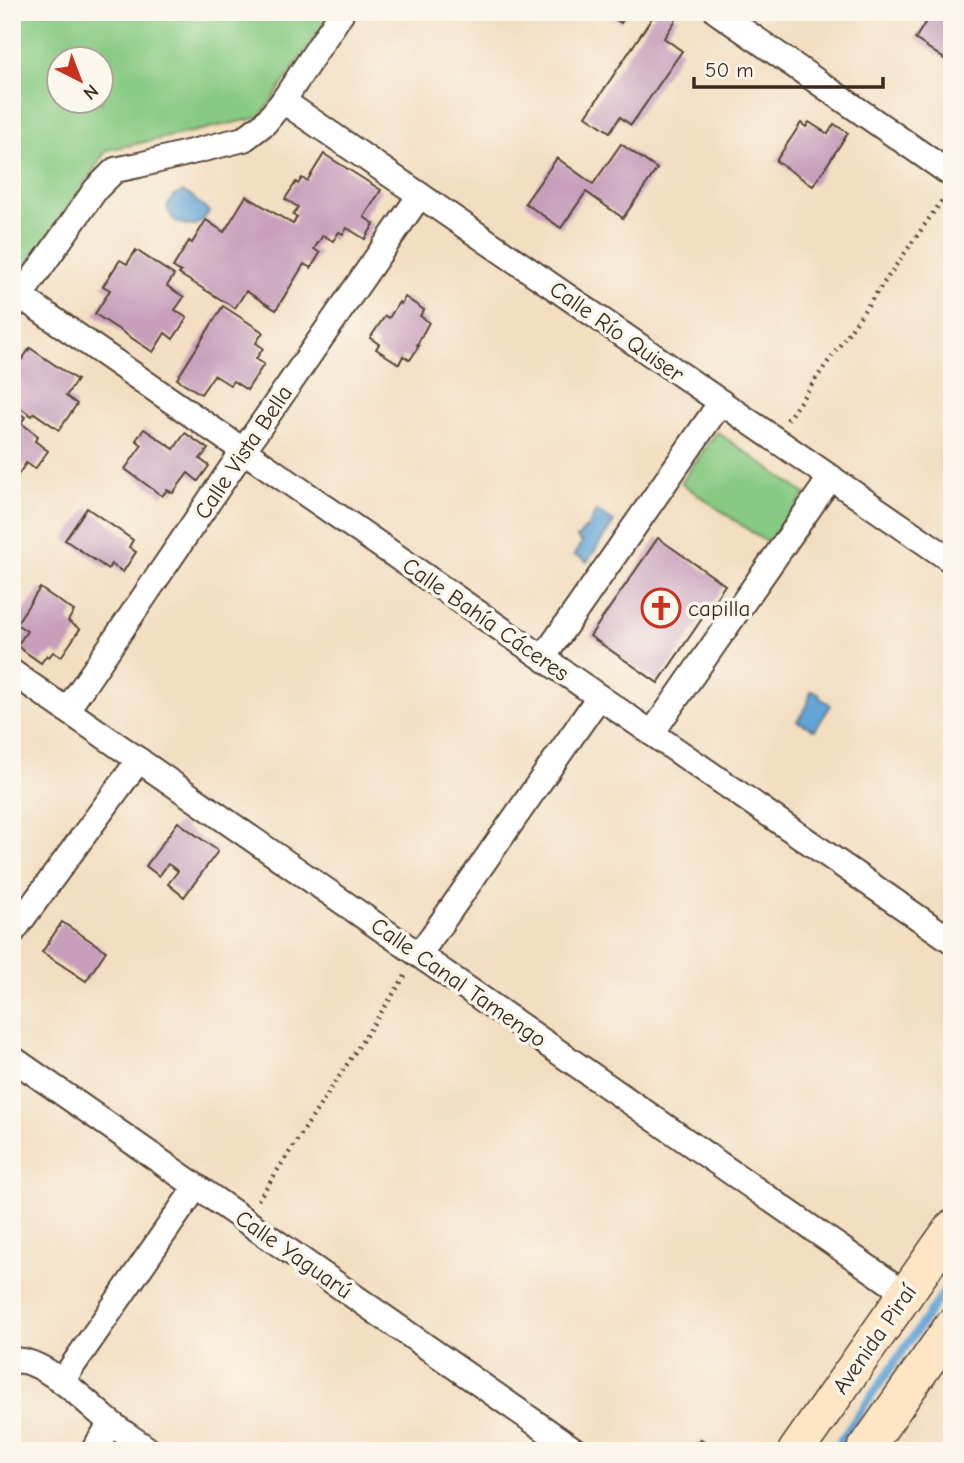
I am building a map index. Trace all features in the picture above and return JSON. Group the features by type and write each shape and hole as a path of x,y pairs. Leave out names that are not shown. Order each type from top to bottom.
{"main road":[{"name":"Avenida Piraí","path":"796,1451 952,1228"},
{"path":"864,1451 952,1326"}],"street":[{"path":"16,302 96,188 115,170 244,139 265,123 283,102 342,12"},
{"path":"717,12 952,175"},
{"name":"Calle Río Quiser","path":"283,102 952,561"},
{"name":"Calle Vista Bella","path":"67,710 420,195"},
{"name":"Calle Bahía Cáceres","path":"16,302 243,451 952,941"},
{"path":"543,658 721,402"},
{"path":"652,733 831,477"},
{"name":"Calle Canal Tamengo","path":"12,672 905,1293"},
{"path":"419,955 599,697"},
{"path":"12,933 138,760"},
{"name":"Calle Yaguarú","path":"12,1058 576,1451"},
{"path":"62,1381 196,1187"},
{"path":"12,1361 33,1363 62,1381 111,1423 150,1451"},
{"path":"93,1451 111,1423"}],"path":[{"path":"774,439 952,187"},
{"path":"245,1220 419,955"}],"green space":[{"path":"12,12 332,12 260,117 107,150 12,288"},
{"path":"717,432 805,494 769,544 681,483"}],"water":[{"path":"182,192 192,196 209,212 194,226 177,222 167,207 173,196"},
{"path":"596,511 614,522 587,562 574,555 582,542 577,538 589,525"},
{"path":"811,691 819,693 820,698 831,705 815,730 797,721 806,708"}],"building":[{"path":"605,12 628,12 621,23"},
{"path":"656,12 669,12 677,18 664,38 682,51 631,125 620,117 610,132 586,116"},
{"path":"932,12 952,12 952,64 915,39"},
{"path":"809,122 828,134 834,124 848,133 813,186 776,161 801,123 806,127"},
{"path":"621,144 657,169 623,218 586,192 561,228 525,203 557,158 593,184"},
{"path":"324,154 381,190 364,217 374,224 365,239 347,228 343,234 339,232 333,241 323,235 314,249 320,253 311,268 304,264 276,310 246,291 235,308 179,274 181,272 173,267 206,220 224,232 246,196 293,224 297,217 293,215 298,207 285,199 296,182 298,184 302,178 307,181"},
{"path":"136,250 174,275 167,286 184,297 175,310 187,318 173,339 165,333 153,352 95,314 110,290 103,286 120,260 127,264"},
{"path":"405,297 424,310 420,316 429,322 410,360 403,356 399,364 376,349 379,344 370,338 385,316 389,318"},
{"path":"223,306 263,332 256,343 263,348 256,359 264,364 247,390 233,381 230,385 214,375 201,394 177,379"},
{"path":"30,348 77,380 66,396 77,404 59,430 12,402 12,374"},
{"path":"12,408 25,417 21,423 38,436 35,441 48,451 35,469 26,463 18,475 12,472"},
{"path":"144,429 174,449 185,433 208,449 200,459 209,466 198,481 188,473 173,493 167,490 162,496 125,469 142,445 136,440"},
{"path":"87,508 133,540 129,547 136,552 123,572 111,564 108,569 65,540"},
{"path":"658,538 725,585 658,683 590,636"},
{"path":"40,588 74,611 68,621 80,629 61,657 53,652 41,663 17,646 27,631 16,624"},
{"path":"178,822 218,851 184,897 168,884 178,871 168,864 159,876 146,866"},
{"path":"62,922 106,951 86,981 42,952"},
{"path":"701,1439 717,1451 692,1451"}],"waterway":[{"path":"833,1451 952,1280"}],"place":[{"name":"capilla","path":"661,608"}]}
